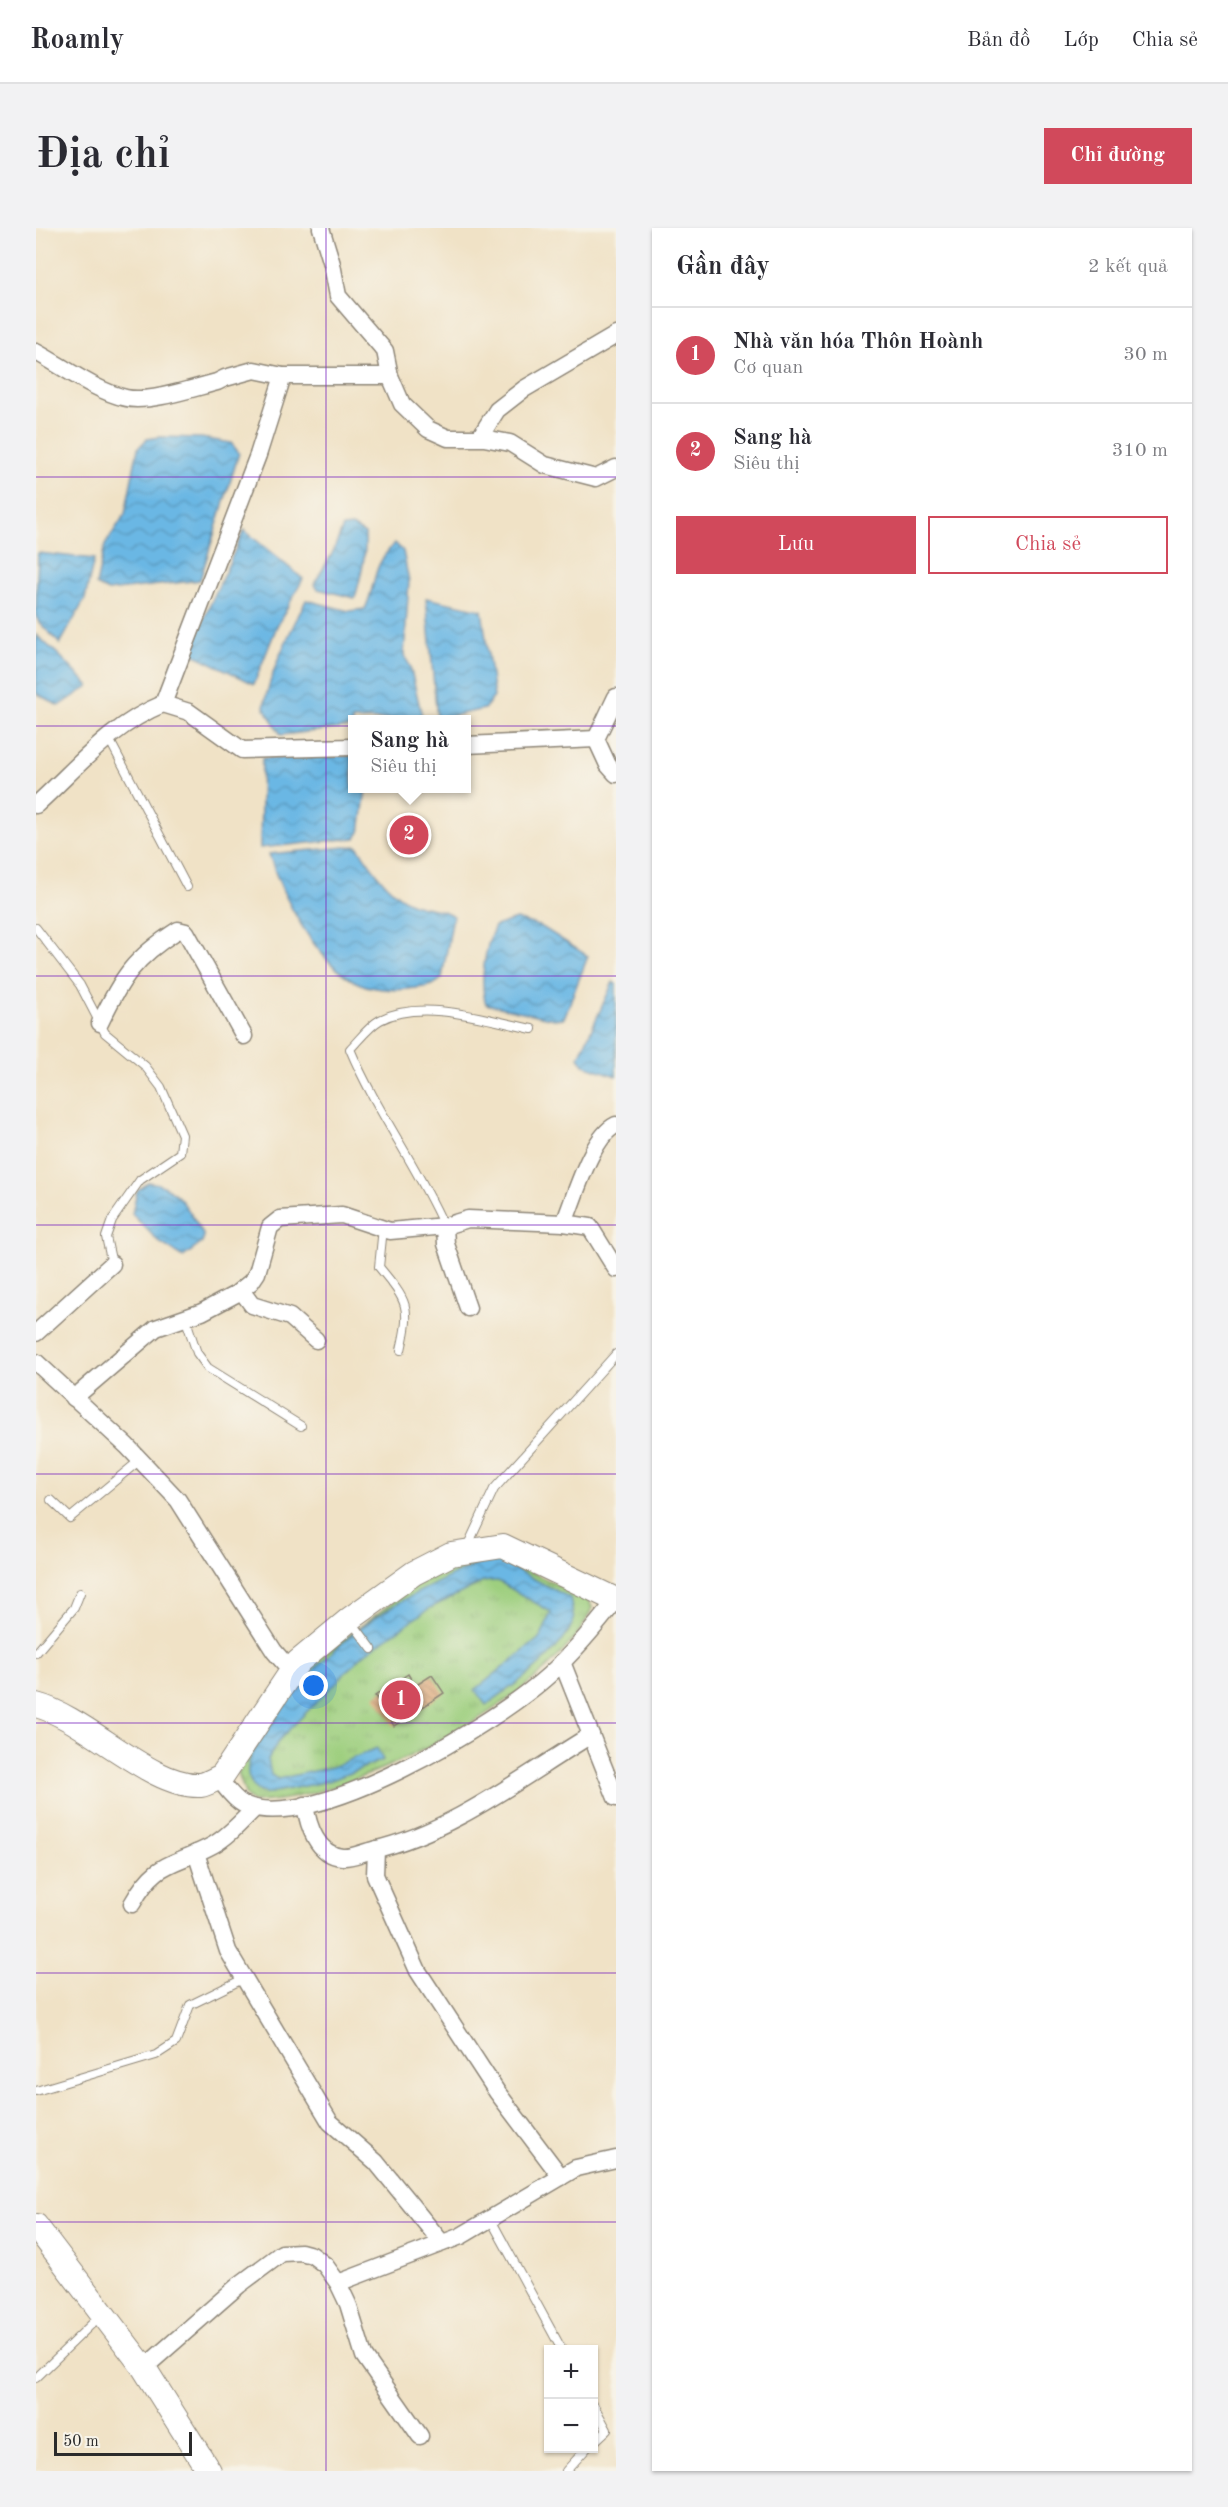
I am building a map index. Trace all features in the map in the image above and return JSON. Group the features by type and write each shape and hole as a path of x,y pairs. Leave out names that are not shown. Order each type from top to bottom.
{"street":[{"path":"321,228 333,264 338,296 385,351 390,376 402,404 428,429 448,438 480,437 510,443 545,465 596,478 616,468"},
{"path":"480,437 497,410 524,389 616,334"},
{"path":"36,352 90,382 127,398 147,398 217,382 254,370 283,376 390,376"},
{"path":"163,704 258,455 283,376"},
{"path":"596,739 616,697"},
{"path":"36,805 108,736 140,713 163,704 189,712 242,750 348,747"},
{"path":"471,745 596,739"},
{"path":"596,739 608,765 616,774"},
{"path":"100,1023 130,968 149,948 177,930 186,932 244,1035"},
{"path":"564,1223 595,1148 606,1130 616,1125"},
{"path":"74,1398 156,1328 201,1312 251,1282 257,1273 270,1227 280,1219 342,1215 390,1231 445,1226 468,1218 564,1223 590,1227 616,1269"},
{"path":"445,1226 446,1244 468,1308"},
{"path":"36,1333 112,1264"},
{"path":"241,1290 252,1305 290,1317 315,1340"},
{"path":"36,1362 140,1460 178,1500 274,1652 292,1672"},
{"path":"36,1704 73,1722 171,1782 202,1785 222,1776 298,1662 354,1624 414,1573 451,1554 503,1546 616,1600 590,1633 562,1662 506,1709 425,1757 345,1794 305,1805 267,1810 240,1803 218,1778"},
{"path":"562,1662 616,1798"},
{"path":"305,1805 316,1841 326,1851 342,1857 405,1842 468,1813 591,1735"},
{"path":"132,1904 145,1881 161,1867 196,1853 228,1835 255,1808"},
{"path":"376,1849 375,1875 418,1971 497,2092 561,2177"},
{"path":"196,1853 228,1950 330,2122 376,2162 442,2243"},
{"path":"338,2283 461,2236 576,2168 616,2159"},
{"path":"36,2226 144,2368 209,2471"},
{"path":"144,2368 239,2285 282,2253 301,2252 312,2255 325,2265 338,2283 348,2304 364,2356 420,2436"}],"lane":[{"path":"108,736 187,887"},
{"path":"36,928 80,985 105,1033 145,1066 161,1087 182,1135 180,1153 140,1180 112,1220 106,1237 112,1264"},
{"path":"445,1226 430,1194 361,1074 350,1049 378,1020 397,1013 422,1009 531,1029"},
{"path":"383,1228 379,1267 395,1285 408,1309 401,1350"},
{"path":"185,1317 196,1353 208,1368 301,1426"},
{"path":"465,1551 494,1489 616,1354"},
{"path":"51,1500 70,1518 140,1460"},
{"path":"36,1653 74,1608 80,1593"},
{"path":"354,1624 372,1649"},
{"path":"36,2091 156,2055 176,2042 190,2006 244,1978"},
{"path":"490,2218 560,2345"},
{"path":"36,2378 102,2313"},
{"path":"598,2413 607,2430 598,2438"},
{"path":"566,2471 582,2453"}],"green space":[{"path":"493,1554 589,1600 592,1608 571,1642 537,1676 494,1709 444,1739 392,1764 341,1784 293,1797 253,1802 246,1796 238,1773 304,1669 414,1586 464,1561"}],"water":[{"path":"201,438 231,443 239,453 200,580 108,591 96,585 105,545 125,514 138,448 147,439"},
{"path":"352,526 365,534 364,559 355,598 318,589 314,584 332,554 343,527"},
{"path":"244,530 303,579 277,626 254,684 189,652"},
{"path":"395,543 403,551 409,581 404,655 410,666 422,715 348,715 348,727 281,735 264,707 276,665 306,600 349,611 365,609 378,568"},
{"path":"38,553 94,559 85,599 60,644 36,616"},
{"path":"426,598 482,610 494,697 484,709 456,715 437,715"},
{"path":"36,635 89,686 59,706 36,693"},
{"path":"348,756 348,793 365,793 360,832 356,838 260,848 262,758"},
{"path":"357,846 388,887 404,899 453,916 442,978 435,984 408,989 381,989 360,984 339,971 301,925 282,888 269,854"},
{"path":"516,919 542,927 588,956 564,1018 554,1019 486,1004 483,975 491,934 495,926"},
{"path":"613,982 616,984 616,1076 584,1065 579,1057"},
{"path":"148,1182 167,1188 175,1194 188,1209 204,1236 202,1243 183,1257 159,1242 132,1214 137,1191"},
{"path":"492,1560 504,1563 570,1598 574,1620 548,1657 524,1678 486,1705 475,1690 541,1637 551,1612 498,1581 483,1582 430,1608 364,1654 279,1740 268,1759 271,1775 278,1779 332,1767 377,1748 383,1760 329,1781 270,1793 263,1793 255,1789 248,1774 252,1756 277,1715 321,1663 355,1632 393,1606 478,1563"}],"building":[{"path":"408,1674 415,1686 432,1675 444,1693 394,1726 375,1696"}],"place":[{"name":"Sang hà","path":"409,835"},
{"name":"Nhà văn hóa Thôn Hoành","path":"401,1700"}]}
